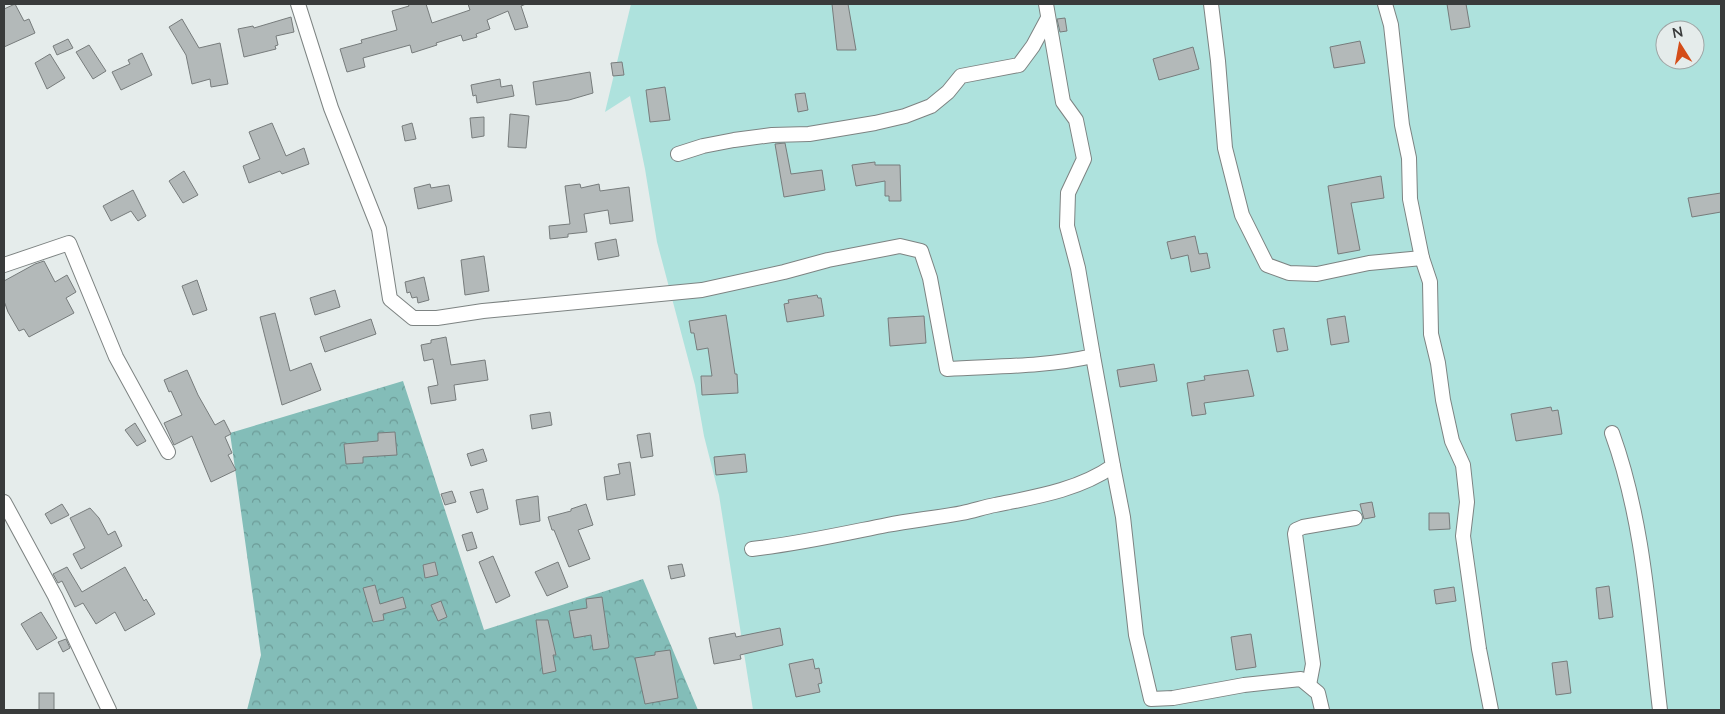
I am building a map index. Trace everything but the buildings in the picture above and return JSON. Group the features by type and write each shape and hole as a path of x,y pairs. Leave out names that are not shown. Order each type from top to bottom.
{"street":[{"path":"298,4 331,108 379,229 390,299 413,318 437,318 483,311 702,290 828,260 900,246 921,251 930,278 947,369 1078,360 1093,356"},
{"path":"1046,4 1062,102 1076,120 1084,159 1068,193 1067,226 1078,268 1113,466 1124,517 1136,635 1151,704 1205,691 1302,679 1318,693 1322,710"},
{"path":"1211,4 1225,148 1242,216 1267,265 1289,273 1317,274 1369,263 1422,258"},
{"path":"1385,4 1391,25 1402,125 1409,158 1410,199 1422,258 1430,282 1431,334 1452,440 1463,466 1467,502 1463,536 1479,649 1490,710"},
{"path":"678,154 703,146 734,140 809,134 905,116 931,106 948,92 960,76 1019,65 1033,46 1048,18"},
{"path":"4,265 69,243 116,357 168,452"},
{"path":"1612,433 1621,459 1641,547 1660,710"},
{"path":"752,549 853,534 887,525 962,513 993,505 1025,500 1074,486 1113,466"},
{"path":"4,502 55,596 109,710"},
{"path":"1309,685 1313,664 1296,530 1302,526 1354,518"}],"shaded area":[{"path":"631,4 1721,4 1721,710 753,710 719,495 704,436 695,385 657,242 630,96 605,112"}],"green space":[{"path":"403,381 484,630 643,579 698,710 247,710 261,655 230,433"}]}
